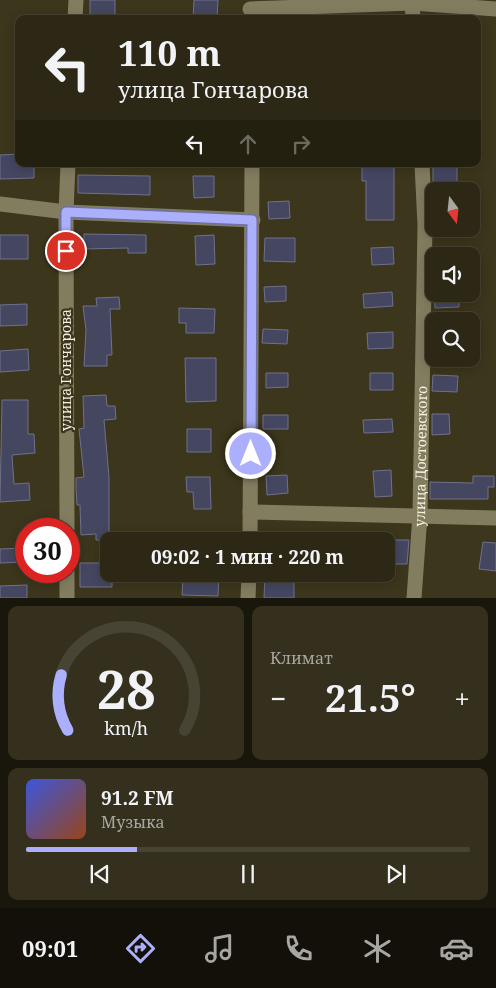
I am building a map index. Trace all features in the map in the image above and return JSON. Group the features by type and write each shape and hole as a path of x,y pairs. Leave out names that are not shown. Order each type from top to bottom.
{"street":[{"path":"75,15 76,0"},
{"path":"250,9 412,1 496,9"},
{"path":"412,1 413,15"},
{"name":"улица Гончарова","path":"67,518 66,212 68,167"},
{"path":"250,532 252,167"},
{"name":"улица Достоевского","path":"414,598 420,515 425,224 422,167"},
{"path":"0,204 66,212 252,220"},
{"path":"250,512 496,518"},
{"path":"248,598 249,582"},
{"path":"67,583 67,598"}],"building":[{"path":"90,0 115,0 115,15 90,15"},
{"path":"194,0 218,0 217,15 193,15"},
{"path":"15,154 15,167 34,167 34,178 0,179 0,155"},
{"path":"362,167 394,167 394,220 366,220 366,181 362,181"},
{"path":"433,167 457,167 457,182 433,182"},
{"path":"78,175 150,176 150,195 78,193"},
{"path":"193,176 214,176 214,197 194,198"},
{"path":"289,201 290,218 269,219 268,202"},
{"path":"84,234 146,235 146,253 128,253 128,248 84,249"},
{"path":"0,235 28,235 28,259 0,259"},
{"path":"214,235 215,264 196,265 195,236"},
{"path":"265,238 295,238 295,262 264,261"},
{"path":"393,247 394,264 372,265 371,248"},
{"path":"286,286 286,301 265,302 264,287"},
{"path":"392,292 393,306 364,308 363,294"},
{"path":"119,297 120,309 110,309 112,355 107,355 107,366 84,366 86,330 83,306 97,306 96,298"},
{"path":"435,302 459,302 459,307 435,308"},
{"path":"27,304 27,325 0,326 0,305"},
{"path":"179,308 215,309 214,333 186,333 186,323 179,323"},
{"path":"263,329 288,330 287,344 262,343"},
{"path":"393,332 393,348 368,349 367,333"},
{"path":"28,349 29,370 0,372 0,351"},
{"path":"185,358 216,358 216,401 186,402"},
{"path":"266,373 288,373 288,387 266,388"},
{"path":"370,373 393,373 393,390 370,390"},
{"path":"433,375 458,376 457,392 432,391"},
{"path":"106,395 107,406 115,406 116,419 104,420 109,477 109,532 100,532 100,540 96,540 96,534 81,535 80,505 77,505 76,478 84,477 79,429 84,428 83,396"},
{"path":"2,400 28,400 28,434 34,434 35,453 12,455 14,484 29,483 30,500 0,502"},
{"path":"432,414 449,414 450,434 432,435"},
{"path":"263,415 288,415 288,429 263,429"},
{"path":"392,419 393,432 364,433 363,420"},
{"path":"187,429 211,429 211,452 187,452"},
{"path":"391,470 392,496 375,497 373,471"},
{"path":"287,475 288,493 267,495 266,476"},
{"path":"473,476 494,476 494,487 488,487 488,499 430,499 430,482 473,483"},
{"path":"186,477 210,477 211,509 194,509 193,492 187,492"},
{"path":"395,540 409,540 407,564 395,564"},
{"path":"483,542 496,543 496,571 479,569"},
{"path":"15,548 15,562 0,563 0,549"},
{"path":"80,563 100,563 100,582 112,582 112,587 80,587"},
{"path":"183,582 219,582 218,596 182,595"},
{"path":"265,582 294,582 294,598 264,598"},
{"path":"27,585 27,598 0,598 0,586"}],"route":[{"path":"66,251 66,212 252,220 251,454"}]}
